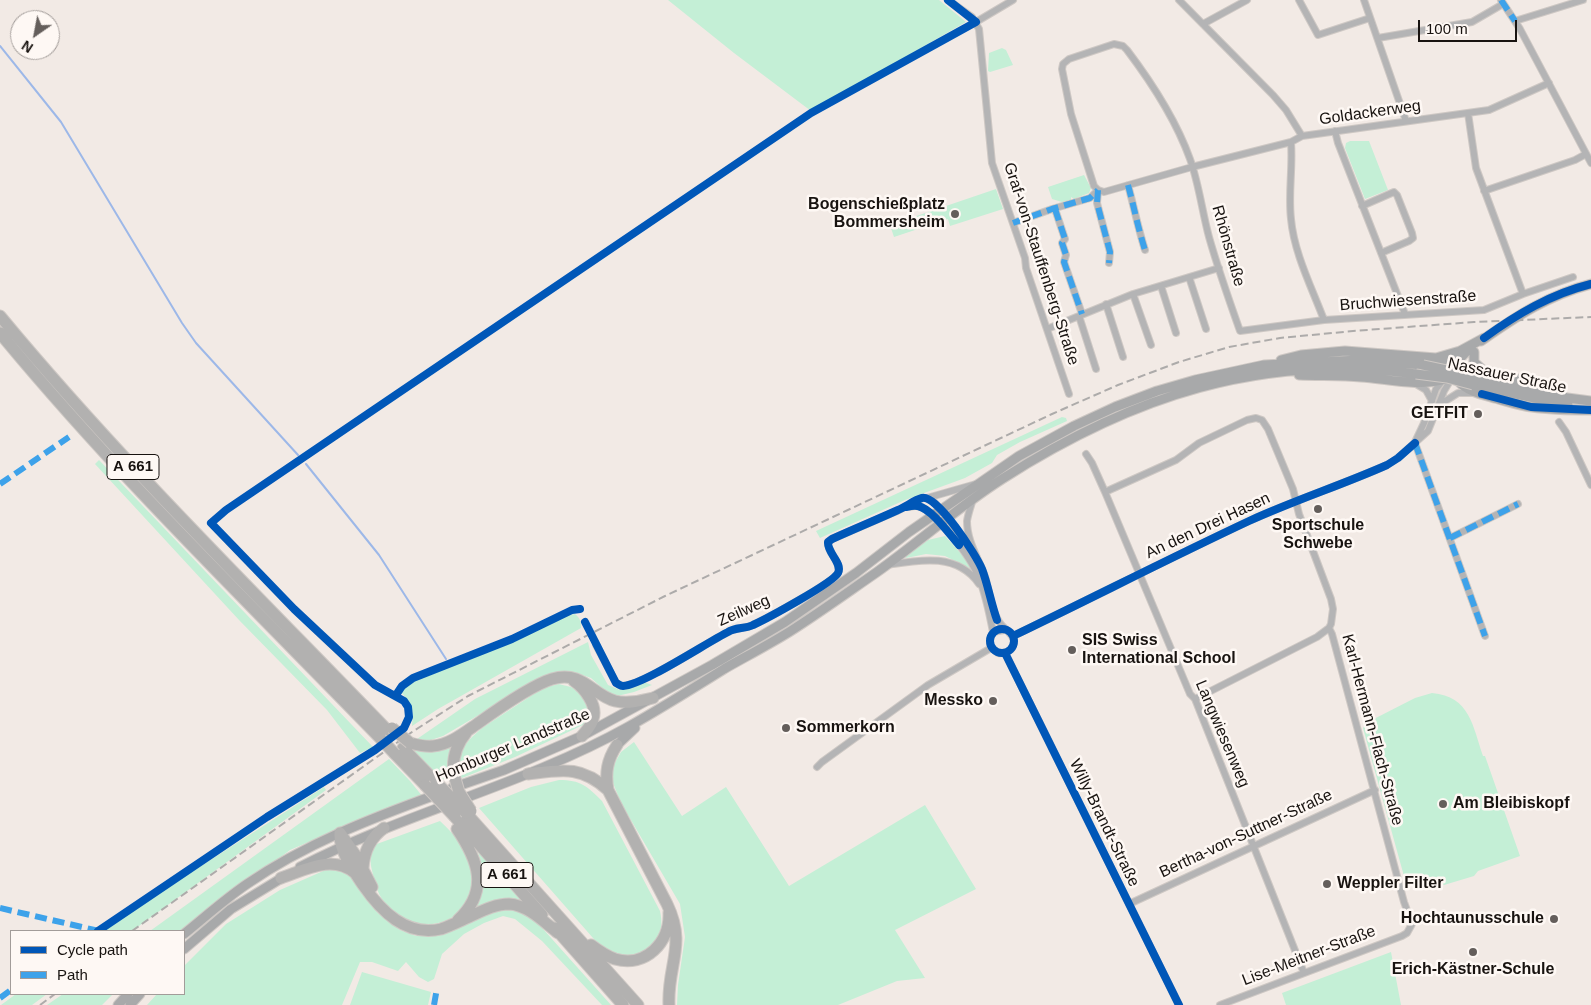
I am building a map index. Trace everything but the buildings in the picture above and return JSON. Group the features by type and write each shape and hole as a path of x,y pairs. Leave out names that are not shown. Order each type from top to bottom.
{"highway":[{"name":"A 661","path":"0,316 152,488 362,704 387,733"},
{"name":"A 661","path":"0,333 84,429 190,544 403,748 430,784 440,801 486,836 638,1005"},
{"path":"387,733 403,748 439,745 468,730 543,683 553,679 568,678 585,682 614,701 634,702 653,698"},
{"path":"568,678 582,688 593,708 594,719 582,736"},
{"path":"460,815 459,792 454,775 455,754 468,730"},
{"path":"617,745 608,762 606,771 608,790 674,917 677,937 669,1005"},
{"path":"528,774 569,770 586,775 608,790"},
{"name":"A 661","path":"430,784 460,815 558,933 623,1005"},
{"name":"A 661","path":"453,924 466,912 470,905 478,880 473,854 460,815"},
{"path":"359,870 370,842 384,828"},
{"path":"340,833 381,907 398,922 420,930 442,928 488,908 510,904 526,909 558,933"},
{"path":"281,878 328,863 359,870"},
{"path":"572,931 608,957 628,961 638,959 651,952 662,942 669,923 667,904"}],"main road":[{"path":"1455,370 1473,346 1514,318 1538,303 1588,284"},
{"path":"1415,378 1443,379 1474,352 1484,338"},
{"path":"1436,358 1460,351 1484,338"},
{"path":"1264,370 1301,355 1345,351 1436,358 1447,363 1455,370 1458,382 1467,389 1531,407 1591,410"},
{"path":"1474,352 1474,362 1483,370"},
{"name":"Homburger Landstraße","path":"185,933 246,884 294,856 340,833 412,803 504,770 582,736 653,698 785,622 856,573 977,483 1032,448 1115,407 1157,391 1195,380 1264,370 1359,360 1423,365"},
{"name":"Nassauer Straße","path":"1423,365 1451,371 1475,382 1591,410"},
{"name":"Homburger Landstraße","path":"185,947 231,909 281,878 345,845 384,828 528,774 589,747 648,716 788,633 886,566 1000,480 1080,433 1119,415 1161,399 1264,370 1383,369 1415,378"},
{"path":"1455,370 1483,370 1551,388 1566,398"},
{"name":"Nassauer Straße","path":"1415,378 1447,378 1591,401"},
{"path":"617,745 648,716"},
{"path":"118,1005 127,995"},
{"path":"130,1005 139,995"}],"street":[{"path":"948,0 976,22 1013,0"},
{"path":"1179,0 1273,95 1286,110 1302,136"},
{"path":"1203,24 1247,0"},
{"path":"1299,0 1318,35 1370,18"},
{"path":"1364,0 1406,121"},
{"path":"1515,21 1583,0"},
{"path":"1378,38 1472,22 1502,2 1515,21 1591,163"},
{"name":"Graf-von-Stauffenberg-Straße","path":"976,22 979,29 982,53 992,163 1069,394"},
{"name":"Rhönstraße","path":"1109,263 1110,252 1097,203 1098,190 1094,186 1073,122 1062,70 1063,64 1069,59 1114,44 1123,46 1127,50 1173,121 1192,167 1209,235 1240,331"},
{"name":"Goldackerweg","path":"1098,190 1104,192 1128,186 1192,167 1291,142 1302,136 1490,110 1549,83"},
{"path":"1468,113 1474,161 1523,294"},
{"path":"1335,131 1362,206 1405,314"},
{"path":"1291,142 1290,210 1293,232 1324,320"},
{"path":"1484,192 1576,160 1586,154"},
{"path":"1128,186 1146,250"},
{"path":"1013,223 1052,208 1055,209 1092,197 1098,190"},
{"path":"1362,206 1394,192 1400,202 1413,238 1409,242 1381,253"},
{"path":"1055,209 1065,239 1062,243 1066,255 1064,262 1096,369"},
{"path":"1047,330 1133,294 1219,268"},
{"path":"1188,277 1206,330"},
{"name":"Bruchwiesenstraße","path":"1240,331 1324,320 1484,310 1573,277"},
{"path":"1161,286 1176,333"},
{"path":"1133,294 1150,346"},
{"path":"1106,304 1123,357"},
{"name":"An den Drei Hasen","path":"1013,636 1139,573 1296,501 1387,465 1398,458 1428,431 1455,370"},
{"path":"1415,378 1426,390 1432,401"},
{"name":"An den Drei Hasen","path":"1415,443 1436,389 1443,379"},
{"path":"1438,406 1458,393 1482,394"},
{"name":"Karl-Hermann-Flach-Straße","path":"1105,492 1176,460 1199,443 1247,420 1256,418 1262,420 1268,429 1293,489 1331,598 1333,619 1329,628 1337,650 1404,902 1412,924 1407,933"},
{"path":"1559,422 1566,432 1591,485"},
{"path":"1415,443 1485,636"},
{"name":"Langwiesenweg","path":"1086,454 1105,492 1190,694 1195,699 1304,973"},
{"name":"Zeilweg","path":"596,645 616,683 624,686 649,677 730,630 753,625 814,591 836,576 839,568 827,547 828,542 832,539 906,507 922,498 977,483"},
{"path":"927,498 934,502 941,510 944,521 972,562 983,590 993,632 990,639 991,648 998,653 1005,653 1014,644 1013,636 1004,630 997,620 986,580 974,553 967,521 973,499"},
{"path":"1450,538 1518,504"},
{"path":"906,507 920,506 933,516 944,521 974,553"},
{"path":"886,566 918,560 951,563 971,575 983,590"},
{"path":"1195,699 1317,638 1329,628"},
{"path":"993,632 1004,630"},
{"path":"817,768 822,762 928,685 991,648"},
{"name":"Willy-Brandt-Straße","path":"1005,653 1179,1005"},
{"name":"Bertha-von-Suttner-Straße","path":"1129,904 1375,790"},
{"name":"Lise-Meitner-Straße","path":"1220,1005 1407,933"}],"green space":[{"path":"668,0 939,0 966,22 811,111"},
{"path":"1002,48 1006,50 1013,65 988,71 989,53"},
{"path":"1350,141 1369,141 1388,190 1365,199 1345,148 1346,143"},
{"path":"1084,175 1091,188 1089,193 1074,199 1071,197 1071,200 1062,202 1052,199 1048,187"},
{"name":"Bogenschießplatz Bommersheim","path":"996,189 1003,209 950,226 948,219 894,237 890,225"},
{"path":"1062,417 1066,418 1067,421 1020,442 997,455 992,463 965,478 905,500 820,538 816,531"},
{"path":"99,460 373,747 360,753 327,710 239,620 95,464"},
{"path":"945,536 965,558 971,569 945,556 926,554 906,558 905,556 928,540"},
{"path":"575,614 580,620 581,628 438,709 412,726 413,715 411,707 401,692 410,683"},
{"path":"588,642 591,655 608,685 620,690 644,682 652,685 617,696 609,694 591,678 574,672 557,672 443,736 425,742 417,739 475,699"},
{"path":"559,684 576,690 586,704 588,715 583,725 515,757 462,778 459,772 460,755 463,747 472,737 482,728 543,688"},
{"name":"Am Bleibiskopf","path":"1432,693 1445,695 1455,700 1468,715 1483,756 1485,756 1520,856 1478,871 1474,876 1444,885 1435,879 1407,887 1363,728 1368,722 1415,698"},
{"path":"453,741 450,777 441,780 410,747"},
{"path":"634,742 682,816 726,787 789,886 925,805 976,889 895,930 925,978 897,981 838,1005 677,1005 685,937 680,904 621,803 613,783 613,766 621,752"},
{"path":"389,759 423,797 341,828 290,850 185,930 151,930"},
{"path":"559,780 573,781 583,785 602,801 660,911 661,925 658,936 654,943 641,952 625,955 616,954 600,946 479,808 531,787"},
{"path":"324,787 326,790 133,930 102,930"},
{"path":"440,821 467,852 474,867 474,881 464,906 456,915 438,923 417,923 398,916 383,901 375,882 371,855 374,845"},
{"path":"477,849 527,904 466,915 482,885 482,865"},
{"path":"330,868 338,868 351,877 378,913 400,930 416,936 443,935 499,908 522,911 535,920 611,1005 602,1005 542,941 515,919 503,916 484,923 464,934 442,954 434,979 428,982 419,977 406,962 398,971 372,962 360,962 342,1005 147,1005 156,995 185,995 185,965 226,924 280,890"},
{"path":"1391,952 1401,1005 1286,1005 1282,993"},
{"path":"362,972 431,992 428,1005 350,1005"},
{"path":"15,995 46,995 32,1005 1,1005"},
{"path":"62,995 112,995 102,1005 47,1005"}],"waterway":[{"path":"0,46 61,122 182,323 196,343 298,455"},
{"path":"306,464 379,555 446,659"}],"railway":[{"path":"133,930 412,732 468,696 665,596 1052,414 1118,385 1179,362 1229,347 1280,338 1474,322 1591,317"},
{"path":"40,1005 54,995"}],"marked path":[{"path":"1501,0 1515,21"},
{"path":"1128,185 1145,250"},
{"path":"1098,190 1097,203 1110,252 1109,263"},
{"path":"1013,223 1090,198 1098,190"},
{"path":"1055,209 1065,239 1062,243 1066,255 1064,262 1082,314"},
{"path":"0,484 69,437"},
{"path":"1415,443 1485,636"},
{"path":"1450,538 1518,504"},
{"path":"0,908 95,930"},
{"path":"434,1005 437,988"},
{"path":"0,998 10,991"}],"cycle path":[{"path":"99,930 267,817 375,750 404,728 409,717 408,707 404,701 375,685 294,609 211,523 226,510 811,113 976,22 948,0"},
{"path":"1484,338 1509,321 1548,299 1591,284"},
{"path":"1482,394 1531,407 1591,410"},
{"path":"1013,636 1249,521 1387,465 1415,443"},
{"path":"585,622 616,683 621,686 632,684 645,679 731,630 753,625 812,592 838,573 838,565 828,546 828,542 922,498 929,499 937,505 972,551 982,569 997,620"},
{"path":"906,507 918,506 929,512 959,545"},
{"path":"396,695 402,686 413,678 512,639 572,610 580,609"},
{"path":"1002,629 1011,632 1014,641 1011,650 1002,653 993,650 990,641 993,632 1002,629"},
{"path":"1005,653 1179,1005"}],"place":[{"name":"Bogenschießplatz Bommersheim","path":"955,214"},
{"name":"GETFIT","path":"1478,414"},
{"name":"Sportschule Schwebe","path":"1318,509"},
{"name":"SIS Swiss International School","path":"1072,650"},
{"name":"Messko","path":"993,701"},
{"name":"Sommerkorn","path":"786,728"},
{"name":"Am Bleibiskopf","path":"1443,804"},
{"name":"Weppler Filter","path":"1327,884"},
{"name":"Hochtaunusschule","path":"1554,919"},
{"name":"Erich-Kästner-Schule","path":"1473,952"}]}
